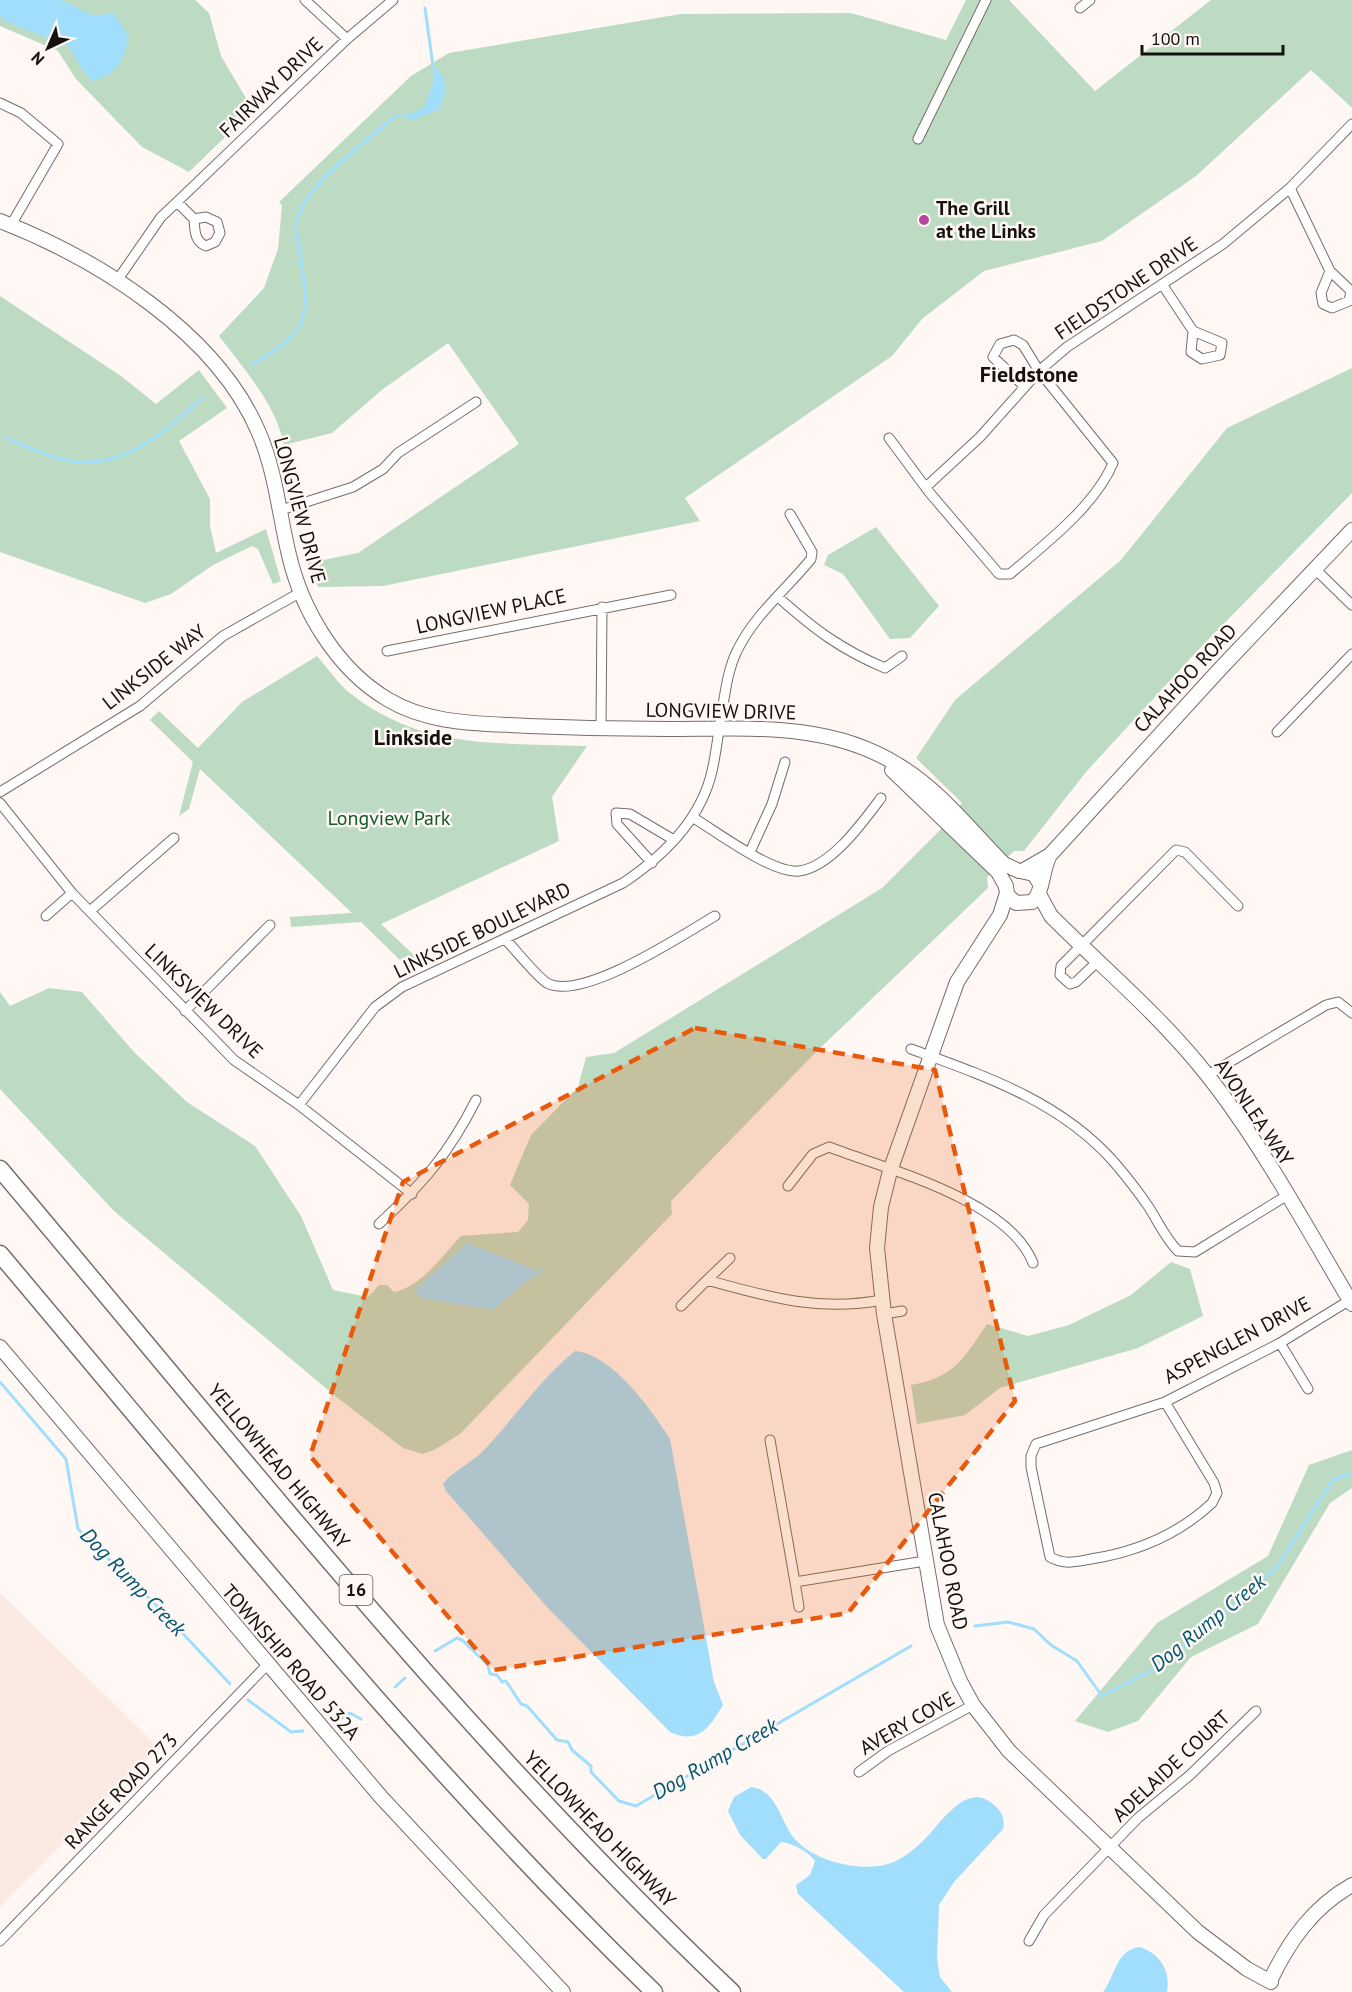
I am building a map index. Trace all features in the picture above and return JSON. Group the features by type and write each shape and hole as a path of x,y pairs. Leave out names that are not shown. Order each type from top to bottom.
{"highway":[{"name":"YELLOWHEAD HIGHWAY","path":"0,1169 445,1694 590,1851 732,1992"},
{"path":"0,1254 358,1678 541,1878 654,1992"}],"street":[{"path":"305,0 347,39"},
{"name":"FAIRWAY DRIVE","path":"116,282 161,217 347,39 393,0"},
{"path":"918,139 986,0"},
{"path":"1080,8 1090,0"},
{"path":"0,103 21,113 58,144 5,223"},
{"name":"FIELDSTONE DRIVE","path":"926,487 980,437 1039,371 1067,347 1223,244 1290,188 1352,124"},
{"path":"1290,188 1330,271"},
{"path":"177,202 195,219"},
{"name":"LONGVIEW DRIVE","path":"5,223 67,250 116,282 173,321 198,343 224,372 249,412 272,467 290,559 301,592 328,642 364,683 389,701 430,718 460,723 601,729 803,730 840,738 898,764 919,779 1004,864 1022,870"},
{"path":"1162,284 1193,331"},
{"path":"889,438 926,487 999,574 1010,574 1053,537 1105,483 1113,463 1039,371 1023,345 1014,340 1000,344 993,357 1024,386"},
{"path":"281,510 353,487 383,469 398,453 476,402"},
{"name":"LINKSIDE BOULEVARD","path":"300,1105 375,1007 402,987 623,883 652,864 674,840 692,817 712,772 728,676 736,652 748,630 812,559 812,552 790,514"},
{"name":"CALAHOO ROAD","path":"1022,870 1050,855 1129,766 1352,530"},
{"path":"1315,569 1352,605"},
{"name":"LINKSIDE WAY","path":"0,792 140,706 223,636 301,592"},
{"name":"LONGVIEW PLACE","path":"387,651 602,607 671,596"},
{"path":"778,597 821,634 858,656 885,668 902,656"},
{"path":"601,729 602,607"},
{"path":"1277,732 1352,654"},
{"name":"LONGVIEW DRIVE","path":"876,753 998,872 1006,889"},
{"path":"750,852 772,804 785,762"},
{"path":"692,817 778,868 799,871 825,859 854,835 881,798"},
{"name":"LINKSVIEW DRIVE","path":"0,803 72,893 234,1060 300,1105 412,1194"},
{"path":"652,864 617,824 616,813 630,814 674,840"},
{"path":"90,911 174,838"},
{"path":"1097,962 1076,982 1070,984 1060,975 1061,966 1176,850 1185,852 1238,906"},
{"name":"CALAHOO ROAD","path":"1040,889 1050,855"},
{"path":"1000,915 1024,905 1040,889 1035,874 1022,870 1010,876 1006,889 1012,900 1024,905"},
{"name":"CALAHOO ROAD","path":"1006,889 1000,915 957,982 890,1171 881,1206 877,1248 883,1307 937,1625 960,1681 973,1705 1009,1750 1198,1932 1247,1969 1271,1982 1286,1950 1310,1918 1328,1900 1352,1885"},
{"name":"AVONLEA WAY","path":"1040,889 1051,916 1166,1029 1208,1075 1248,1133 1351,1301"},
{"path":"46,916 72,893"},
{"name":"AVONLEA WAY","path":"1024,905 1051,916"},
{"path":"505,939 547,983 573,987 611,974 716,916"},
{"path":"184,1011 270,925"},
{"path":"1208,1075 1326,1005 1338,1002 1352,1013"},
{"path":"911,1049 1032,1097 1089,1137 1130,1181 1170,1243 1178,1251 1195,1252 1286,1196"},
{"path":"380,1224 412,1194 448,1150 476,1100"},
{"path":"788,1186 813,1154 829,1148 947,1190 1007,1229 1026,1248 1033,1263"},
{"path":"681,1306 730,1258"},
{"path":"707,1280 778,1300 831,1306 883,1307 902,1311"},
{"name":"ASPENGLEN DRIVE","path":"1164,1402 1217,1493 1204,1510 1149,1545 1134,1551 1067,1563 1050,1557 1031,1467 1031,1456 1036,1444 1164,1402 1280,1343 1351,1301"},
{"path":"1280,1343 1308,1389"},
{"name":"TOWNSHIP ROAD 532A","path":"0,1347 267,1665 457,1881 563,1992"},
{"path":"770,1440 799,1607"},
{"path":"795,1582 925,1561"},
{"name":"RANGE ROAD 273","path":"0,1941 267,1665"},
{"name":"AVERY COVE","path":"860,1772 888,1752 973,1705"},
{"name":"ADELAIDE COURT","path":"1029,1941 1044,1915 1150,1807 1190,1775 1256,1711"}],"highlighted area":[{"path":"695,1028 935,1070 1015,1401 848,1613 494,1670 310,1456 403,1182"}],"shaded area":[{"path":"0,1593 158,1747 0,1907"}],"green space":[{"path":"0,0 195,0 209,13 221,56 253,110 189,172 142,147 76,79 58,51 0,26"},
{"path":"966,0 1009,0 1095,91 1211,0 1352,0 1352,108 1311,70 1196,176 1102,241 984,271 922,319 892,356 685,498 700,521 383,586 318,587 308,563 358,553 519,444 448,343 383,389 332,433 284,445 267,401 219,336 264,288 278,249 282,205 279,202 411,76 449,53 681,14 851,13 946,40"},
{"path":"0,296 121,376 156,404 199,370 227,408 179,441 210,499 210,526 216,553 266,529 281,581 273,584 258,549 252,546 213,565 171,594 145,603 0,552"},
{"path":"1352,368 1352,493 1200,648 1086,772 1024,851 1014,851 987,877 988,888 817,1051 671,1201 672,1214 460,1434 434,1450 423,1454 403,1448 334,1395 114,1211 0,1089 0,992 10,1006 49,988 82,992 134,1052 187,1102 255,1146 301,1216 333,1290 368,1297 379,1285 387,1285 394,1292 404,1289 431,1269 461,1236 518,1232 528,1220 529,1204 510,1185 531,1135 578,1087 586,1057 614,1053 882,888 940,830 962,803 916,758 955,700 1121,560 1227,428"},
{"path":"876,527 939,606 910,638 890,639 843,574 824,565 828,555"},
{"name":"Longview Park","path":"317,656 351,694 406,726 464,740 587,746 552,797 559,841 381,924 420,961 407,967 361,922 291,927 290,917 352,913 200,769 189,809 179,816 193,762 150,720 159,711 198,748 242,702"},
{"path":"1171,1262 1190,1269 1203,1316 1138,1348 1000,1388 965,1415 917,1424 911,1385 938,1377 957,1365 987,1324 1028,1336 1069,1325 1131,1295"},
{"path":"1352,1450 1352,1488 1330,1503 1258,1624 1191,1657 1138,1721 1108,1732 1075,1721 1157,1623 1268,1556 1309,1465"}],"water":[{"path":"0,0 61,0 92,15 114,14 129,36 122,59 108,75 92,81 80,66 70,47 3,20 0,15"},
{"path":"433,66 444,77 445,93 439,109 413,120 397,115 411,114 425,106 433,82"},
{"path":"467,1243 536,1270 545,1270 521,1286 493,1310 420,1298 415,1290"},
{"path":"575,1351 589,1354 616,1372 641,1399 670,1439 714,1682 723,1705 713,1721 702,1732 695,1735 680,1736 670,1732 547,1607 446,1491 443,1484 482,1452 538,1387"},
{"path":"751,1787 767,1794 794,1838 811,1852 833,1861 868,1867 891,1863 913,1850 954,1807 964,1801 973,1797 984,1798 997,1808 1003,1818 1003,1829 954,1882 939,1905 937,1959 940,1977 952,1992 904,1992 798,1894 796,1885 810,1875 815,1861 805,1851 781,1842 766,1859 763,1859 740,1835 728,1811 734,1797"},
{"path":"1139,1947 1153,1954 1162,1964 1167,1977 1167,1992 1103,1992 1125,1953"}],"waterway":[{"path":"425,8 433,66"},
{"path":"252,364 286,341 302,319 305,292 296,228 303,206 325,177 397,115"},
{"path":"6,438 57,458 79,462 100,461 119,457 137,449 171,426 202,398"},
{"name":"Dog Rump Creek","path":"0,1382 66,1459 78,1529 159,1608 230,1684"},
{"name":"Dog Rump Creek","path":"975,1626 1008,1622 1034,1629 1051,1645 1077,1661 1102,1696 1162,1665 1276,1568 1333,1480 1352,1473"},
{"name":"Dog Rump Creek","path":"435,1651 457,1638 462,1640 488,1665 490,1674 497,1675 502,1682 506,1681 521,1704 527,1706 557,1740 568,1742 572,1750 591,1766 591,1772 619,1801 636,1806 911,1646"},
{"name":"Dog Rump Creek","path":"395,1687 405,1678"},
{"name":"Dog Rump Creek","path":"248,1700 291,1732 303,1731"},
{"name":"Dog Rump Creek","path":"339,1720 350,1713 361,1719"}],"place":[{"name":"The Grill at the Links","path":"924,220"}],"district":[{"name":"Fieldstone","path":"1029,374"},
{"name":"Linkside","path":"413,737"}]}
